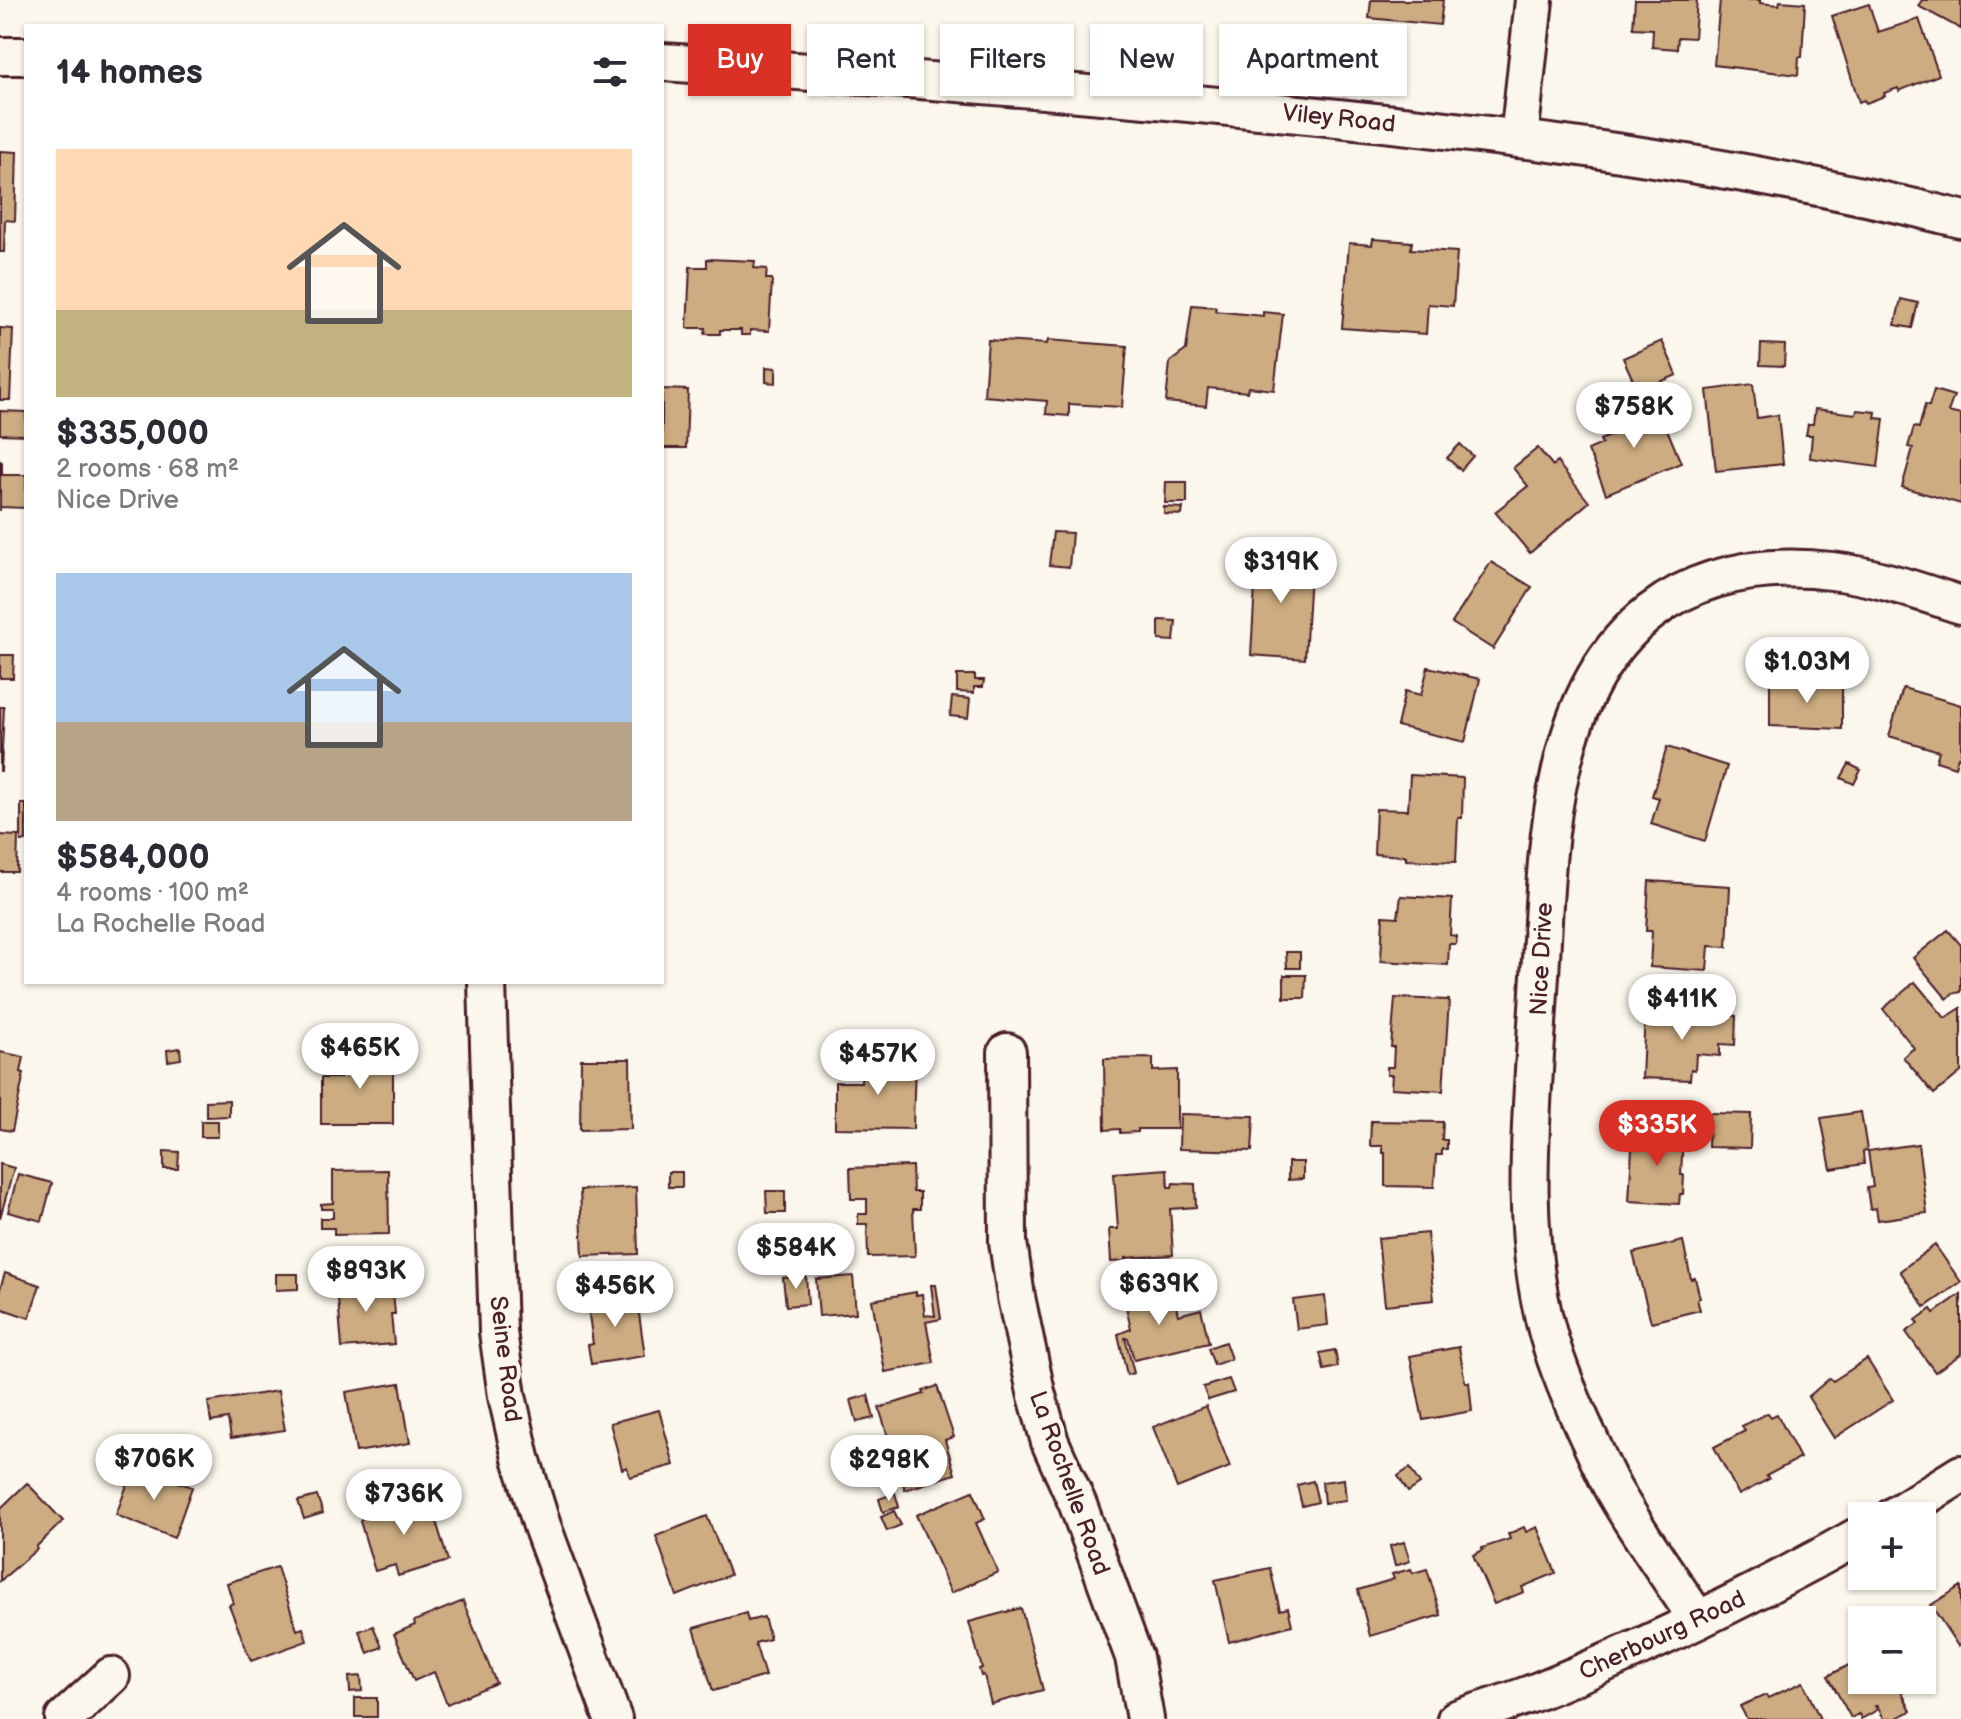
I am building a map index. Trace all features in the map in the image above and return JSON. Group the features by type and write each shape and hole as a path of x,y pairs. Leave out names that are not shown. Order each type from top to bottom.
{"street":[{"path":"1519,139 1534,0"},
{"path":"0,56 24,56"},
{"name":"Viley Road","path":"664,62 1114,95 1444,128 1607,149 1756,173 1961,219"},
{"name":"Nice Drive","path":"1698,1620 1615,1494 1565,1387 1547,1332 1534,1258 1529,1164 1548,847 1560,774 1575,719 1595,675 1618,642 1644,615 1671,597 1705,583 1743,573 1789,569 1832,571 1885,580 1961,605"},
{"name":"Seine Road","path":"487,984 498,1332 507,1396 521,1458 542,1526 613,1719"},
{"name":"La Rochelle Road","path":"1007,1052 1008,1242 1018,1311 1050,1442 1078,1505 1134,1657 1145,1719"},
{"path":"1916,1502 1961,1474"},
{"name":"Cherbourg Road","path":"1456,1719 1541,1690 1698,1620 1782,1579 1848,1542"},
{"path":"64,1719 111,1676"}],"building":[{"path":"1371,0 1443,0 1440,25 1369,18"},
{"path":"1635,0 1697,0 1694,38 1678,37 1677,49 1652,47 1653,29 1633,28"},
{"path":"1720,0 1760,0 1760,3 1779,5 1780,1 1805,3 1798,75 1714,65"},
{"path":"1922,0 1961,0 1961,29 1918,6"},
{"path":"1869,4 1878,32 1919,19 1939,75 1899,91 1898,88 1884,93 1885,96 1866,103 1864,100 1859,102 1832,16"},
{"path":"0,151 17,152 15,221 5,220 4,252 0,252"},
{"path":"1373,239 1412,242 1411,249 1457,252 1453,306 1428,304 1426,334 1342,328 1349,243 1372,245"},
{"path":"707,259 755,261 754,268 767,269 766,279 772,279 769,331 750,330 750,335 741,335 741,330 720,330 720,334 705,334 706,328 687,328 690,267 707,267"},
{"path":"1901,299 1918,303 1912,328 1895,325"},
{"path":"1192,305 1216,307 1215,311 1263,316 1263,312 1283,314 1274,390 1248,387 1247,392 1208,388 1206,406 1166,402 1170,362 1186,350"},
{"path":"0,328 13,329 10,400 0,400"},
{"path":"988,340 1047,344 1048,340 1127,346 1122,407 1069,404 1069,416 1046,414 1047,401 984,396"},
{"path":"1662,341 1677,375 1638,391 1623,358"},
{"path":"1761,344 1785,345 1784,366 1760,365"},
{"path":"766,367 776,368 776,383 766,382"},
{"path":"1753,384 1757,418 1778,415 1783,464 1716,471 1707,390"},
{"path":"664,389 688,390 686,448 664,448"},
{"path":"1934,390 1954,396 1948,412 1961,415 1961,504 1902,487 1913,448 1908,447 1914,427 1919,428 1925,405 1929,406"},
{"path":"1652,403 1659,418 1662,417 1681,463 1606,494 1588,450 1614,434 1609,421"},
{"path":"1815,409 1856,414 1857,410 1876,412 1875,418 1884,419 1878,467 1810,458 1812,435 1806,435 1808,424 1813,424"},
{"path":"0,411 24,412 24,435 0,434"},
{"path":"1460,444 1473,456 1461,470 1447,458"},
{"path":"1538,448 1553,466 1557,462 1589,502 1530,553 1495,512 1528,486 1513,468"},
{"path":"0,461 2,475 24,475 24,508 0,507"},
{"path":"1166,482 1187,482 1187,503 1165,503"},
{"path":"1164,507 1183,508 1182,515 1164,514"},
{"path":"1053,532 1072,533 1069,567 1049,565"},
{"path":"1257,552 1311,555 1305,659 1251,655"},
{"path":"1491,562 1532,587 1493,649 1452,623"},
{"path":"1159,620 1176,621 1174,641 1159,640"},
{"path":"0,655 14,655 13,678 0,678"},
{"path":"1428,667 1480,679 1465,742 1397,726 1405,691 1421,695"},
{"path":"957,675 975,675 975,680 984,680 983,687 974,687 974,693 957,692"},
{"path":"1842,681 1842,729 1770,726 1770,683"},
{"path":"1903,688 1961,705 1961,758 1958,757 1955,767 1936,761 1939,751 1889,736"},
{"path":"952,697 970,699 968,718 950,716"},
{"path":"0,707 4,707 1,771 0,771"},
{"path":"1667,747 1727,766 1705,841 1651,824 1659,798 1652,796"},
{"path":"1849,764 1861,770 1854,784 1841,778"},
{"path":"1410,775 1463,778 1456,862 1406,860 1406,856 1374,854 1376,809 1408,810"},
{"path":"21,804 24,804 24,841 21,841"},
{"path":"0,835 18,836 17,872 0,872"},
{"path":"1649,881 1730,886 1727,947 1709,946 1707,971 1650,967 1652,931 1646,931"},
{"path":"1401,896 1452,899 1450,935 1456,936 1456,944 1449,944 1448,965 1381,961 1383,916 1398,917"},
{"path":"1948,930 1961,945 1961,992 1947,999 1913,958"},
{"path":"1286,952 1300,952 1300,968 1287,968"},
{"path":"1284,975 1306,975 1305,998 1284,998"},
{"path":"1915,982 1945,1018 1961,1008 1961,1072 1934,1094 1903,1057 1914,1048 1883,1009"},
{"path":"1395,998 1449,1000 1443,1091 1391,1088 1392,1075 1387,1075 1387,1067 1393,1067 1394,1047 1391,1047"},
{"path":"1645,1011 1736,1016 1735,1045 1720,1044 1720,1056 1696,1054 1695,1070 1691,1069 1690,1080 1642,1078"},
{"path":"180,1048 181,1059 168,1061 167,1050"},
{"path":"833,1048 847,1048 847,1060 834,1060"},
{"path":"0,1052 24,1057 21,1072 24,1073 12,1131 0,1129"},
{"path":"345,1052 393,1052 393,1124 321,1124 321,1078 340,1078 340,1065 345,1065"},
{"path":"1153,1058 1153,1071 1177,1070 1177,1129 1138,1129 1138,1132 1120,1133 1120,1129 1105,1130 1104,1059"},
{"path":"581,1059 630,1059 631,1129 580,1130"},
{"path":"862,1059 915,1060 913,1129 835,1128 835,1082 861,1082"},
{"path":"229,1100 229,1116 206,1117 206,1101"},
{"path":"1861,1112 1867,1150 1863,1151 1864,1164 1831,1169 1821,1118"},
{"path":"1709,1113 1751,1114 1750,1148 1708,1147"},
{"path":"1180,1114 1254,1116 1252,1151 1179,1149"},
{"path":"201,1121 218,1121 218,1137 201,1137"},
{"path":"1371,1121 1443,1122 1442,1140 1447,1140 1447,1149 1442,1149 1442,1155 1436,1155 1434,1187 1385,1186 1385,1153 1383,1146 1370,1146"},
{"path":"1633,1131 1683,1134 1683,1194 1680,1194 1679,1204 1629,1201"},
{"path":"1918,1144 1927,1213 1878,1220 1876,1208 1870,1209 1867,1188 1873,1187 1868,1151"},
{"path":"164,1151 179,1152 178,1169 164,1169"},
{"path":"1288,1162 1303,1162 1303,1179 1288,1180"},
{"path":"0,1164 14,1168 0,1218"},
{"path":"912,1166 913,1192 920,1192 920,1209 913,1209 915,1256 868,1257 867,1224 858,1224 858,1214 867,1214 867,1199 851,1199 850,1168"},
{"path":"1167,1169 1168,1187 1172,1187 1173,1183 1195,1184 1196,1207 1170,1209 1173,1255 1111,1262 1109,1229 1118,1229 1114,1173"},
{"path":"388,1170 389,1234 334,1235 334,1228 320,1228 320,1218 333,1218 333,1209 321,1209 321,1204 333,1203 333,1171"},
{"path":"668,1172 682,1172 682,1187 668,1187"},
{"path":"18,1174 52,1183 42,1221 8,1212"},
{"path":"636,1187 638,1254 583,1256 580,1190"},
{"path":"766,1191 785,1191 785,1213 767,1213"},
{"path":"1427,1233 1434,1300 1385,1305 1378,1238"},
{"path":"1683,1241 1691,1279 1695,1278 1700,1298 1697,1299 1700,1310 1651,1322 1633,1253"},
{"path":"1935,1245 1961,1282 1925,1307 1900,1271"},
{"path":"5,1273 40,1285 29,1318 0,1308 0,1289"},
{"path":"276,1274 298,1274 298,1289 276,1290"},
{"path":"806,1276 808,1304 786,1306 783,1278"},
{"path":"853,1276 856,1313 819,1316 816,1279"},
{"path":"392,1281 394,1344 342,1348 337,1286"},
{"path":"931,1285 936,1285 941,1319 926,1322 934,1363 885,1372 872,1300 916,1292 916,1295 922,1294 925,1315 935,1316"},
{"path":"1172,1287 1178,1315 1201,1309 1209,1343 1134,1360 1128,1338 1125,1338 1134,1373 1127,1375 1118,1334 1131,1329 1124,1298"},
{"path":"636,1293 645,1356 591,1364 588,1345 593,1344 587,1300"},
{"path":"1961,1294 1961,1354 1935,1372 1906,1332 1931,1309 1934,1313"},
{"path":"1325,1296 1328,1325 1297,1329 1293,1300"},
{"path":"1225,1342 1231,1359 1214,1365 1208,1348"},
{"path":"1459,1347 1465,1382 1469,1382 1472,1411 1423,1420 1410,1356"},
{"path":"1335,1350 1338,1367 1324,1370 1320,1353"},
{"path":"1867,1359 1893,1400 1834,1438 1808,1397 1830,1378 1833,1381"},
{"path":"1229,1379 1234,1392 1208,1400 1203,1387"},
{"path":"400,1383 410,1443 356,1452 346,1392"},
{"path":"937,1386 954,1437 945,1440 955,1474 905,1490 879,1408 924,1394 923,1391"},
{"path":"278,1391 285,1430 231,1438 228,1419 211,1422 208,1402"},
{"path":"868,1395 874,1418 857,1422 851,1400"},
{"path":"1206,1406 1230,1467 1177,1488 1153,1427"},
{"path":"659,1410 674,1465 630,1477 627,1467 622,1469 610,1423"},
{"path":"1768,1413 1771,1417 1777,1414 1800,1458 1739,1495 1714,1447 1745,1431 1742,1426"},
{"path":"134,1466 192,1487 174,1538 116,1515"},
{"path":"1410,1468 1420,1484 1408,1492 1398,1476"},
{"path":"1344,1479 1346,1500 1324,1503 1322,1482"},
{"path":"1313,1481 1318,1502 1302,1506 1297,1485"},
{"path":"27,1483 63,1521 0,1581 0,1509"},
{"path":"973,1491 985,1519 976,1523 998,1572 951,1593 916,1515"},
{"path":"895,1493 899,1507 883,1512 879,1499"},
{"path":"428,1494 448,1561 398,1576 395,1565 375,1571 360,1521 362,1517 376,1512 381,1514 379,1509"},
{"path":"317,1496 323,1513 304,1519 298,1501"},
{"path":"894,1511 901,1525 887,1531 881,1517"},
{"path":"707,1516 730,1575 677,1596 656,1536"},
{"path":"1524,1527 1526,1532 1537,1527 1556,1573 1522,1587 1524,1592 1494,1604 1473,1555 1482,1548 1510,1539 1508,1534"},
{"path":"1404,1542 1410,1561 1395,1566 1390,1546"},
{"path":"277,1567 297,1630 303,1628 307,1641 251,1661 229,1605 233,1603 227,1583"},
{"path":"1270,1568 1280,1610 1288,1608 1292,1625 1229,1642 1215,1580"},
{"path":"1411,1569 1413,1573 1427,1569 1441,1615 1370,1636 1358,1590 1394,1579 1392,1574"},
{"path":"1961,1586 1961,1644 1958,1646 1936,1613 1936,1606 1931,1605"},
{"path":"463,1601 496,1683 447,1704 434,1672 414,1681 394,1634 415,1625 414,1621"},
{"path":"1021,1608 1043,1690 991,1704 984,1675 981,1676 979,1669 982,1668 969,1622"},
{"path":"746,1613 748,1621 764,1617 770,1639 755,1643 765,1676 713,1691 694,1628"},
{"path":"373,1626 382,1647 368,1653 359,1631"},
{"path":"1848,1665 1848,1694 1902,1694 1911,1711 1895,1719 1884,1719 1877,1705 1877,1710 1861,1719 1859,1714 1851,1718 1828,1676"},
{"path":"361,1676 362,1691 350,1692 349,1677"},
{"path":"1803,1682 1820,1719 1747,1719 1740,1706 1766,1695 1768,1698"},
{"path":"355,1698 377,1698 377,1717 355,1717"}]}
